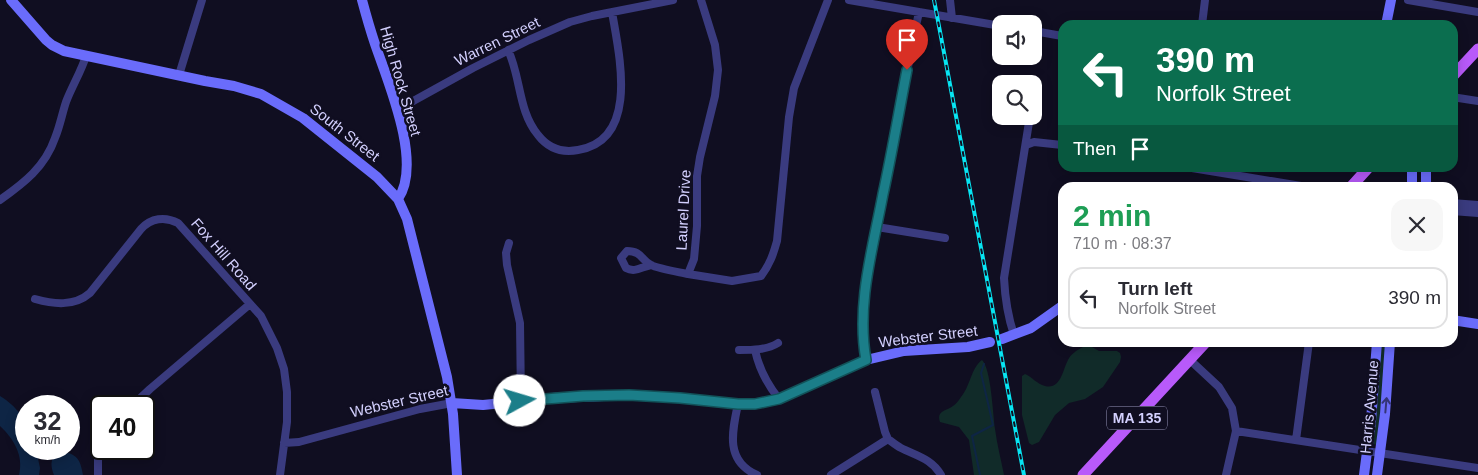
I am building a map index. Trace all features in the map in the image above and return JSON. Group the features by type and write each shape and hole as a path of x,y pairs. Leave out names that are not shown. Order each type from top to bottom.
{"main road":[{"path":"1458,71 1478,49"},
{"path":"1355,182 1362,172"},
{"name":"MA 135","path":"1083,475 1202,347"}],"street":[{"name":"South Street","path":"11,0 49,43 64,51 244,88 261,94 301,116 323,132 377,177 398,199 409,227 447,378 452,403 457,475"},
{"path":"179,75 202,0"},
{"name":"High Rock Street","path":"362,0 397,110 406,159 405,185 398,199"},
{"name":"Warren Street","path":"397,110 508,50 570,22 674,0"},
{"name":"Laurel Drive","path":"688,274 694,259 697,176 715,96 718,70 715,45 701,0"},
{"path":"651,265 688,274 732,281 761,276 769,266 776,240 789,117 794,88 828,0"},
{"path":"853,0 992,25"},
{"path":"950,0 952,18"},
{"path":"1203,20 1205,0"},
{"path":"1387,20 1391,0"},
{"path":"1408,0 1478,12"},
{"path":"508,50 514,62 527,119 537,134 546,144 559,150 569,151 588,148 608,135 616,118 620,103 622,91 621,71 612,12"},
{"path":"866,360 863,339 868,273 919,12"},
{"path":"1042,32 1058,35"},
{"path":"0,200 31,176 48,155 58,131 67,100 86,56"},
{"path":"1458,98 1478,101"},
{"path":"1014,335 1004,292 1004,278 1029,125"},
{"path":"1026,145 1034,142 1058,145"},
{"path":"1216,172 1277,182"},
{"path":"1458,204 1478,209"},
{"path":"1458,211 1478,209"},
{"name":"Fox Hill Road","path":"34,299 60,303 87,296 144,226 150,222 163,219 175,221 182,226 265,323 278,348 284,369 288,398 280,475"},
{"path":"877,227 945,238"},
{"path":"509,243 506,253 506,265 520,323 520,401"},
{"path":"144,395 250,304"},
{"path":"1002,339 1031,328 1058,309"},
{"path":"1458,321 1478,324"},
{"name":"Webster Street","path":"284,443 299,442 420,409 452,403 483,405 583,396 629,395 755,404 779,399 866,360 904,351 958,348 990,342"},
{"path":"739,350 769,348 778,343"},
{"path":"1296,440 1308,347"},
{"name":"Harris Avenue","path":"1364,475 1372,415 1377,347"},
{"name":"Harris Avenue","path":"1377,475 1386,403 1390,347"},
{"path":"755,350 758,365 779,399"},
{"path":"1190,360 1219,388 1232,408 1236,431 1226,475"},
{"path":"875,392 884,432 888,439 901,448 931,462 941,475"},
{"path":"738,404 732,431 733,447 743,467 758,475"},
{"path":"1236,431 1478,468"},
{"path":"831,475 888,439"},
{"path":"98,460 98,475"}],"green space":[{"path":"1083,347 1092,347 1099,351 1117,351 1120,353 1120,362 1103,387 1085,399 1069,403 1055,415 1039,442 1032,445 1029,443 1022,415 1022,376 1025,374 1045,386 1055,385 1061,378 1069,358 1074,352"},
{"path":"1380,347 1387,347 1376,445 1372,443"},
{"path":"982,360 988,372 990,382 996,435 1004,475 974,475 969,440 959,427 940,422 939,418 942,412 953,406 964,393 975,368"}],"water":[{"path":"0,396 15,408 15,445 10,436 0,426"},
{"path":"38,460 39,475 19,475 20,461"},
{"path":"78,460 83,475 54,475 52,461"}],"waterway":[{"path":"980,475 972,436 993,425 981,373 984,364"}],"railway":[{"path":"934,0 1024,475"}],"route":[{"path":"520,401 583,396 629,395 755,404 779,399 866,360 863,329 868,273 907,70"}]}
